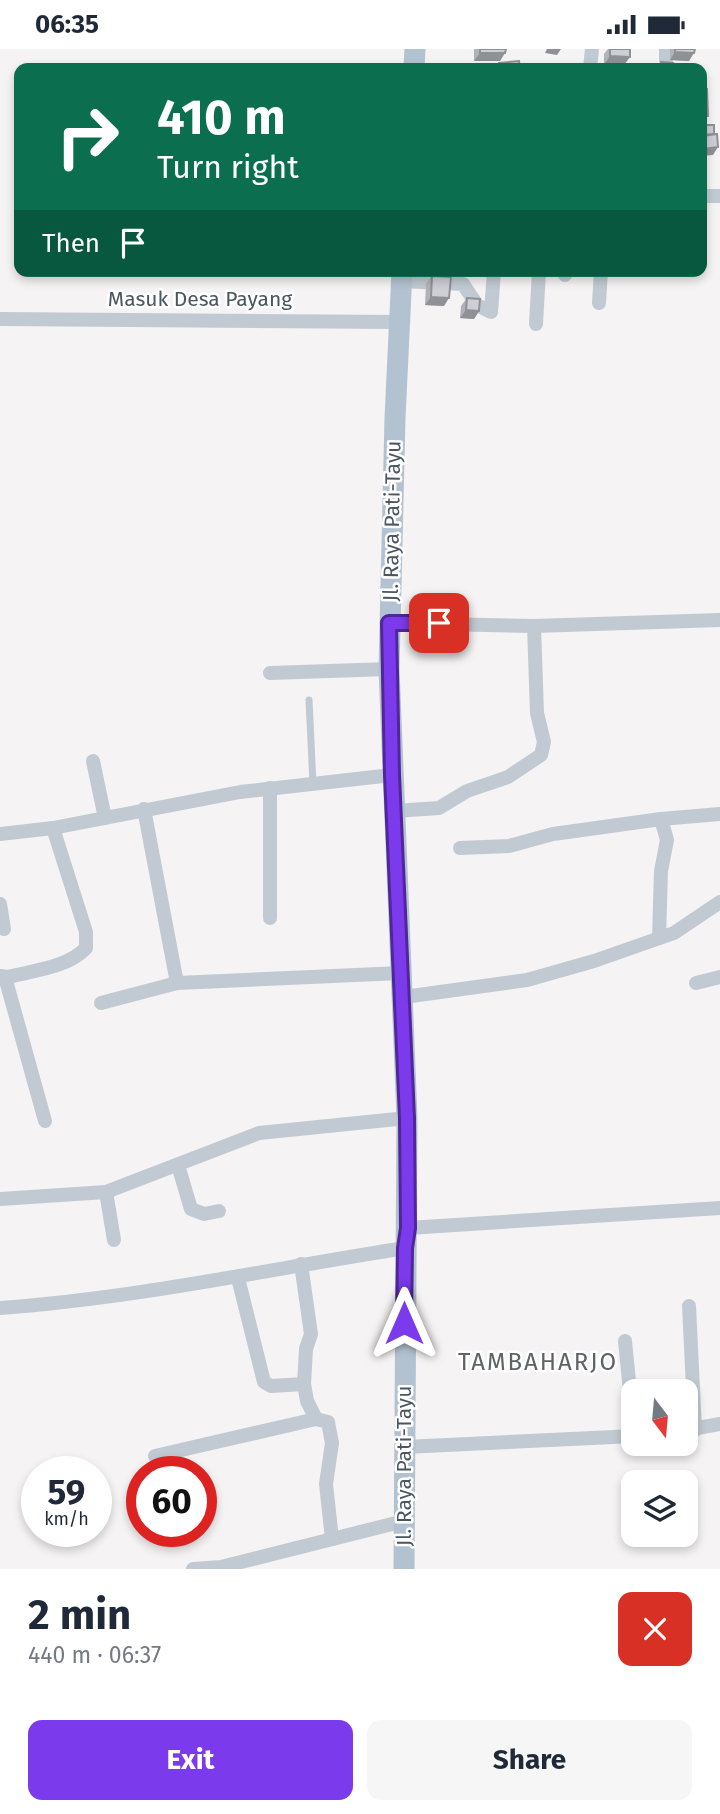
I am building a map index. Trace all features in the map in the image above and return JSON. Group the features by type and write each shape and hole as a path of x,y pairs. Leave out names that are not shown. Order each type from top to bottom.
{"main road":[{"name":"Jl. Raya Pati-Tayu","path":"401,277 389,669 407,1118 404,1569"}],"street":[{"path":"409,277 463,284 477,305 491,312 494,277"},
{"path":"536,324 539,277"},
{"path":"598,303 600,277"},
{"name":"Masuk Desa Payang","path":"0,319 399,322"},
{"path":"389,623 534,625 720,620"},
{"path":"395,811 439,808 467,791 508,777 541,755 544,742 537,713 534,625"},
{"path":"270,673 389,669"},
{"path":"93,761 105,818"},
{"path":"0,834 53,828 144,809 270,788 392,775"},
{"path":"270,788 270,918"},
{"path":"144,809 177,983"},
{"path":"460,848 509,846 553,834 720,814"},
{"path":"659,938 661,871 667,839 661,819"},
{"path":"45,1121 3,977 61,962 80,954 86,948 86,932 53,828"},
{"path":"404,997 527,980 674,933 720,902"},
{"path":"0,904 4,929"},
{"path":"101,1003 177,983 401,973"},
{"path":"696,982 720,977"},
{"path":"0,1199 86,1196 106,1192 259,1133 407,1118"},
{"path":"178,1165 191,1209 197,1213 219,1211"},
{"path":"106,1192 114,1240"},
{"path":"0,1308 62,1303 238,1278 406,1238 720,1208"},
{"path":"301,1264 311,1334 306,1349 304,1384 307,1401 316,1419"},
{"path":"238,1278 264,1382 271,1386 304,1384"},
{"path":"688,1306 689,1379"},
{"path":"625,1341 629,1379"},
{"path":"155,1456 316,1419 328,1422 332,1443 326,1484 332,1539"},
{"path":"698,1428 720,1424"},
{"path":"404,1447 621,1435"},
{"path":"193,1569 220,1567 404,1521"}],"lane":[{"path":"309,700 313,784"}],"building":[{"path":"480,49 506,49 505,53 480,53"},
{"path":"610,49 630,49 630,57 610,56"},
{"path":"675,49 695,49 694,53 675,52"},
{"path":"707,125 714,125 714,134 707,135"},
{"path":"717,134 718,147 707,148 707,135"},
{"path":"432,277 451,277 449,298 431,297"},
{"path":"467,298 480,299 479,311 466,310"}],"district":[{"name":"TAMBAHARJO","path":"538,1362"}],"route":[{"path":"404,1323 405,1248 408,1228 407,1118 404,997 392,775 389,623 439,623"}]}
